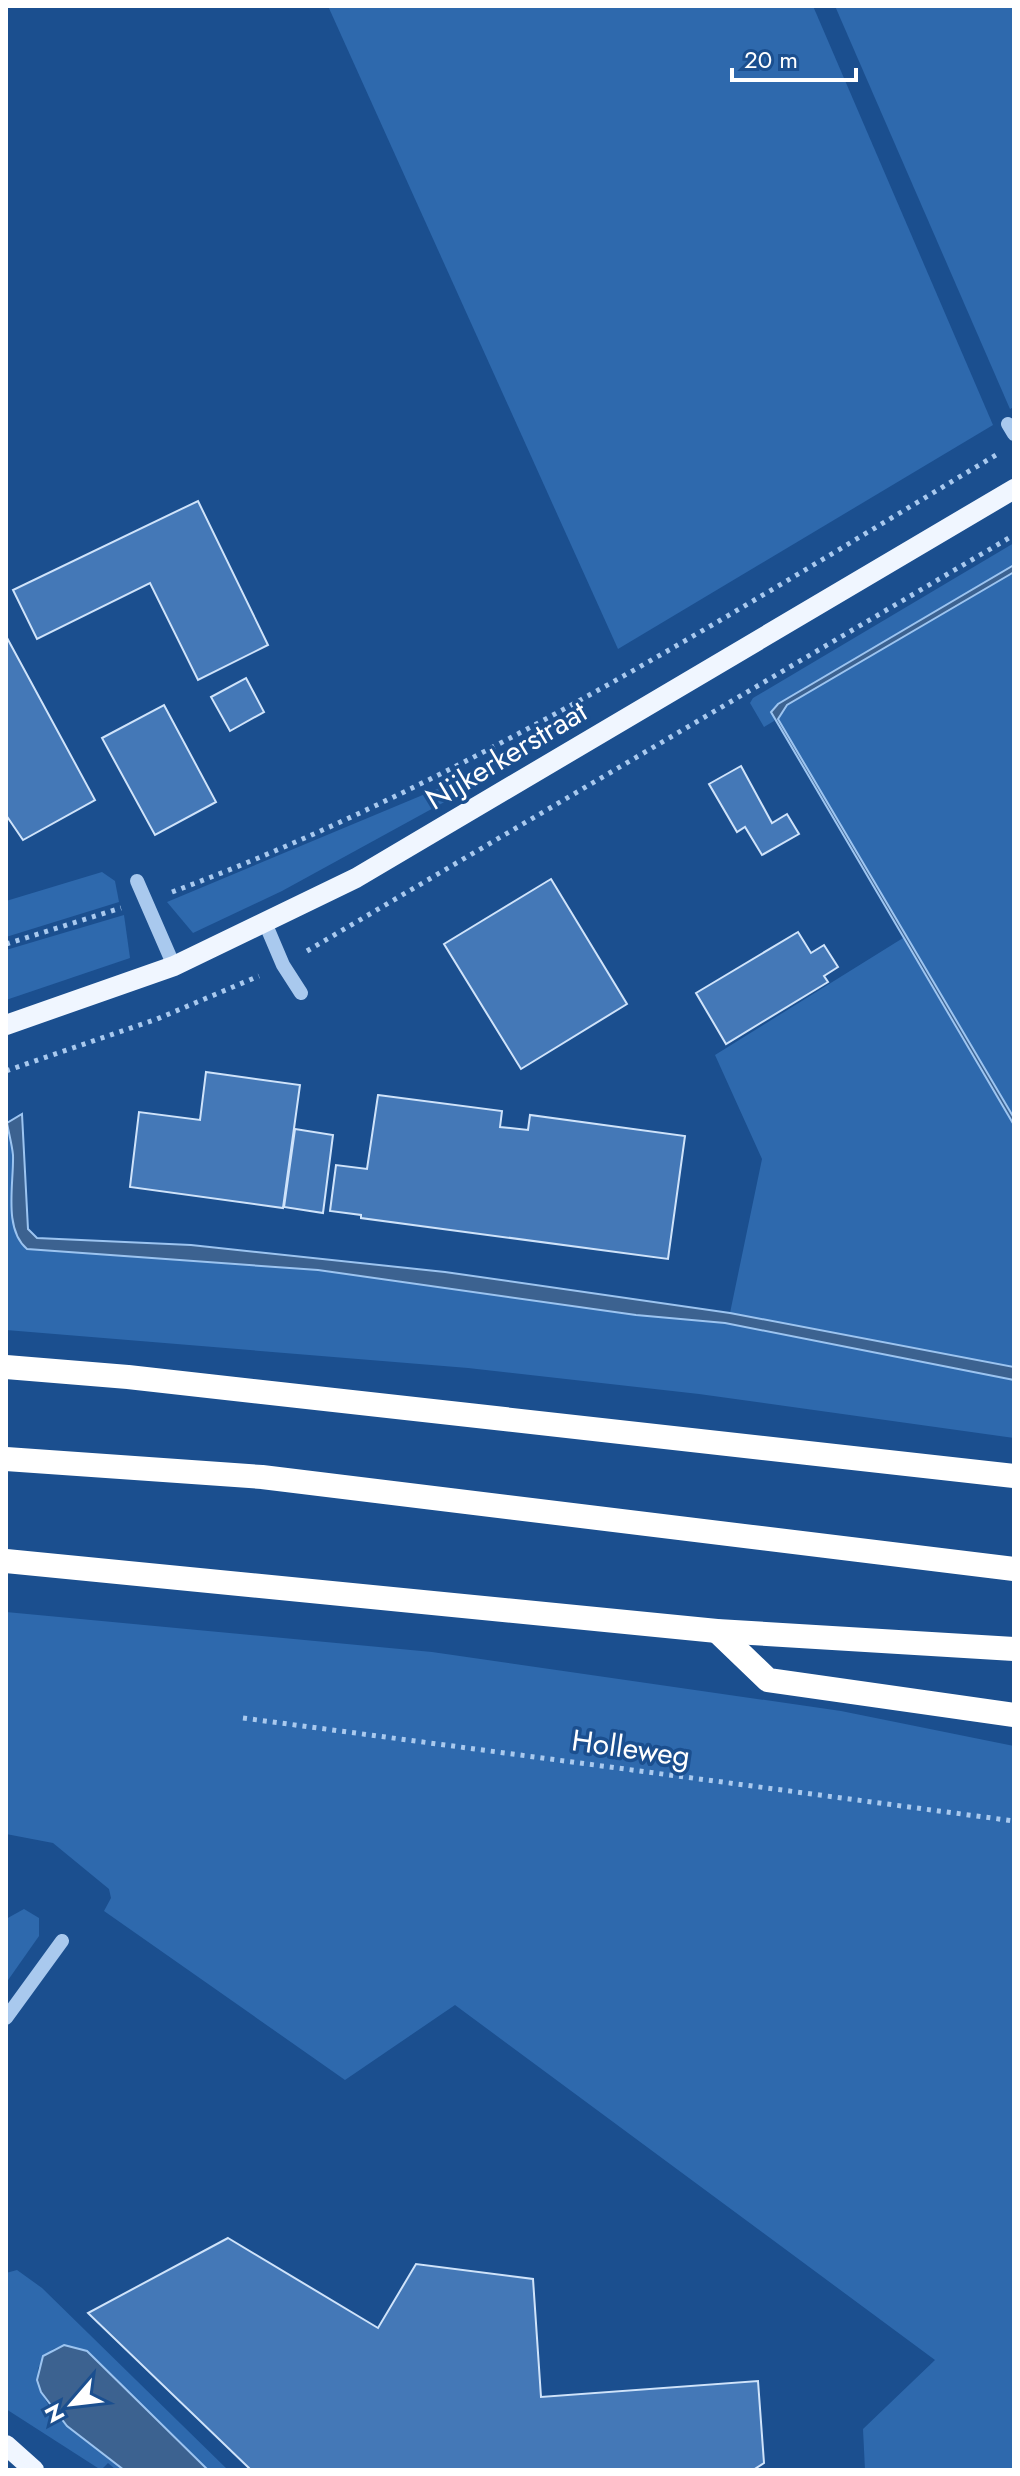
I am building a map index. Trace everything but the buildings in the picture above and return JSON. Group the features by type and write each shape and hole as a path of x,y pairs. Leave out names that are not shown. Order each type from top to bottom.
{"highway":[{"path":"6,1367 160,1381 1014,1476"},
{"path":"6,1459 262,1477 1014,1569"},
{"path":"6,1561 717,1631 1014,1649"},
{"path":"717,1631 768,1680 1014,1715"}],"main road":[{"name":"Nijkerkerstraat","path":"6,1025 174,966 266,925 383,862 1014,489"},
{"path":"6,2445 34,2470"}],"street":[{"path":"137,881 174,966"},
{"path":"266,925 283,965 301,993"},
{"path":"6,2018 62,1941"}],"path":[{"name":"Nijkerkerstraat","path":"6,944 145,901 286,847 394,798 522,733 1001,452"},
{"name":"Holleweg","path":"243,1718 1014,1821"}],"shaded area":[{"path":"328,6 813,6 993,425 618,649"},
{"path":"835,6 1014,6 1010,409"},
{"path":"1014,543 1014,565 778,704 773,709 774,721 764,727 750,703 753,698"},
{"path":"1014,565 1014,572 787,705 778,719 1014,1118 1014,1125 771,712 778,704"},
{"path":"1014,572 1014,1118 778,719 787,705"},
{"path":"485,769 490,777 282,891 193,933 167,902"},
{"path":"102,872 115,881 119,902 6,937 6,901"},
{"path":"124,915 130,958 6,1000 6,950"},
{"path":"903,938 1014,1125 1014,1367 730,1313 762,1159 715,1055"},
{"path":"22,1114 28,1229 37,1238 191,1245 445,1272 730,1313 1014,1367 1014,1380 725,1323 636,1315 318,1270 27,1249 15,1230 12,1218 13,1155 7,1123"},
{"path":"6,1122 13,1152 16,1236 190,1260 318,1270 636,1315 725,1323 1014,1380 1014,1438 699,1394 468,1368 6,1330"},
{"path":"6,1612 432,1652 841,1711 1014,1746 1014,2470 865,2470 863,2429 935,2360 455,2005 345,2080 104,1911 111,1898 109,1889 53,1843 6,1834"},
{"path":"24,1909 39,1918 39,1936 6,1983 6,1919"},
{"path":"17,2270 42,2288 228,2470 208,2470 87,2352 64,2345 53,2349 38,2368 39,2385 45,2400 68,2426 124,2470 116,2470 108,2463 101,2470 6,2409 6,2273"},
{"path":"64,2345 87,2351 208,2470 124,2470 67,2426 41,2392 37,2380 43,2356"}]}
